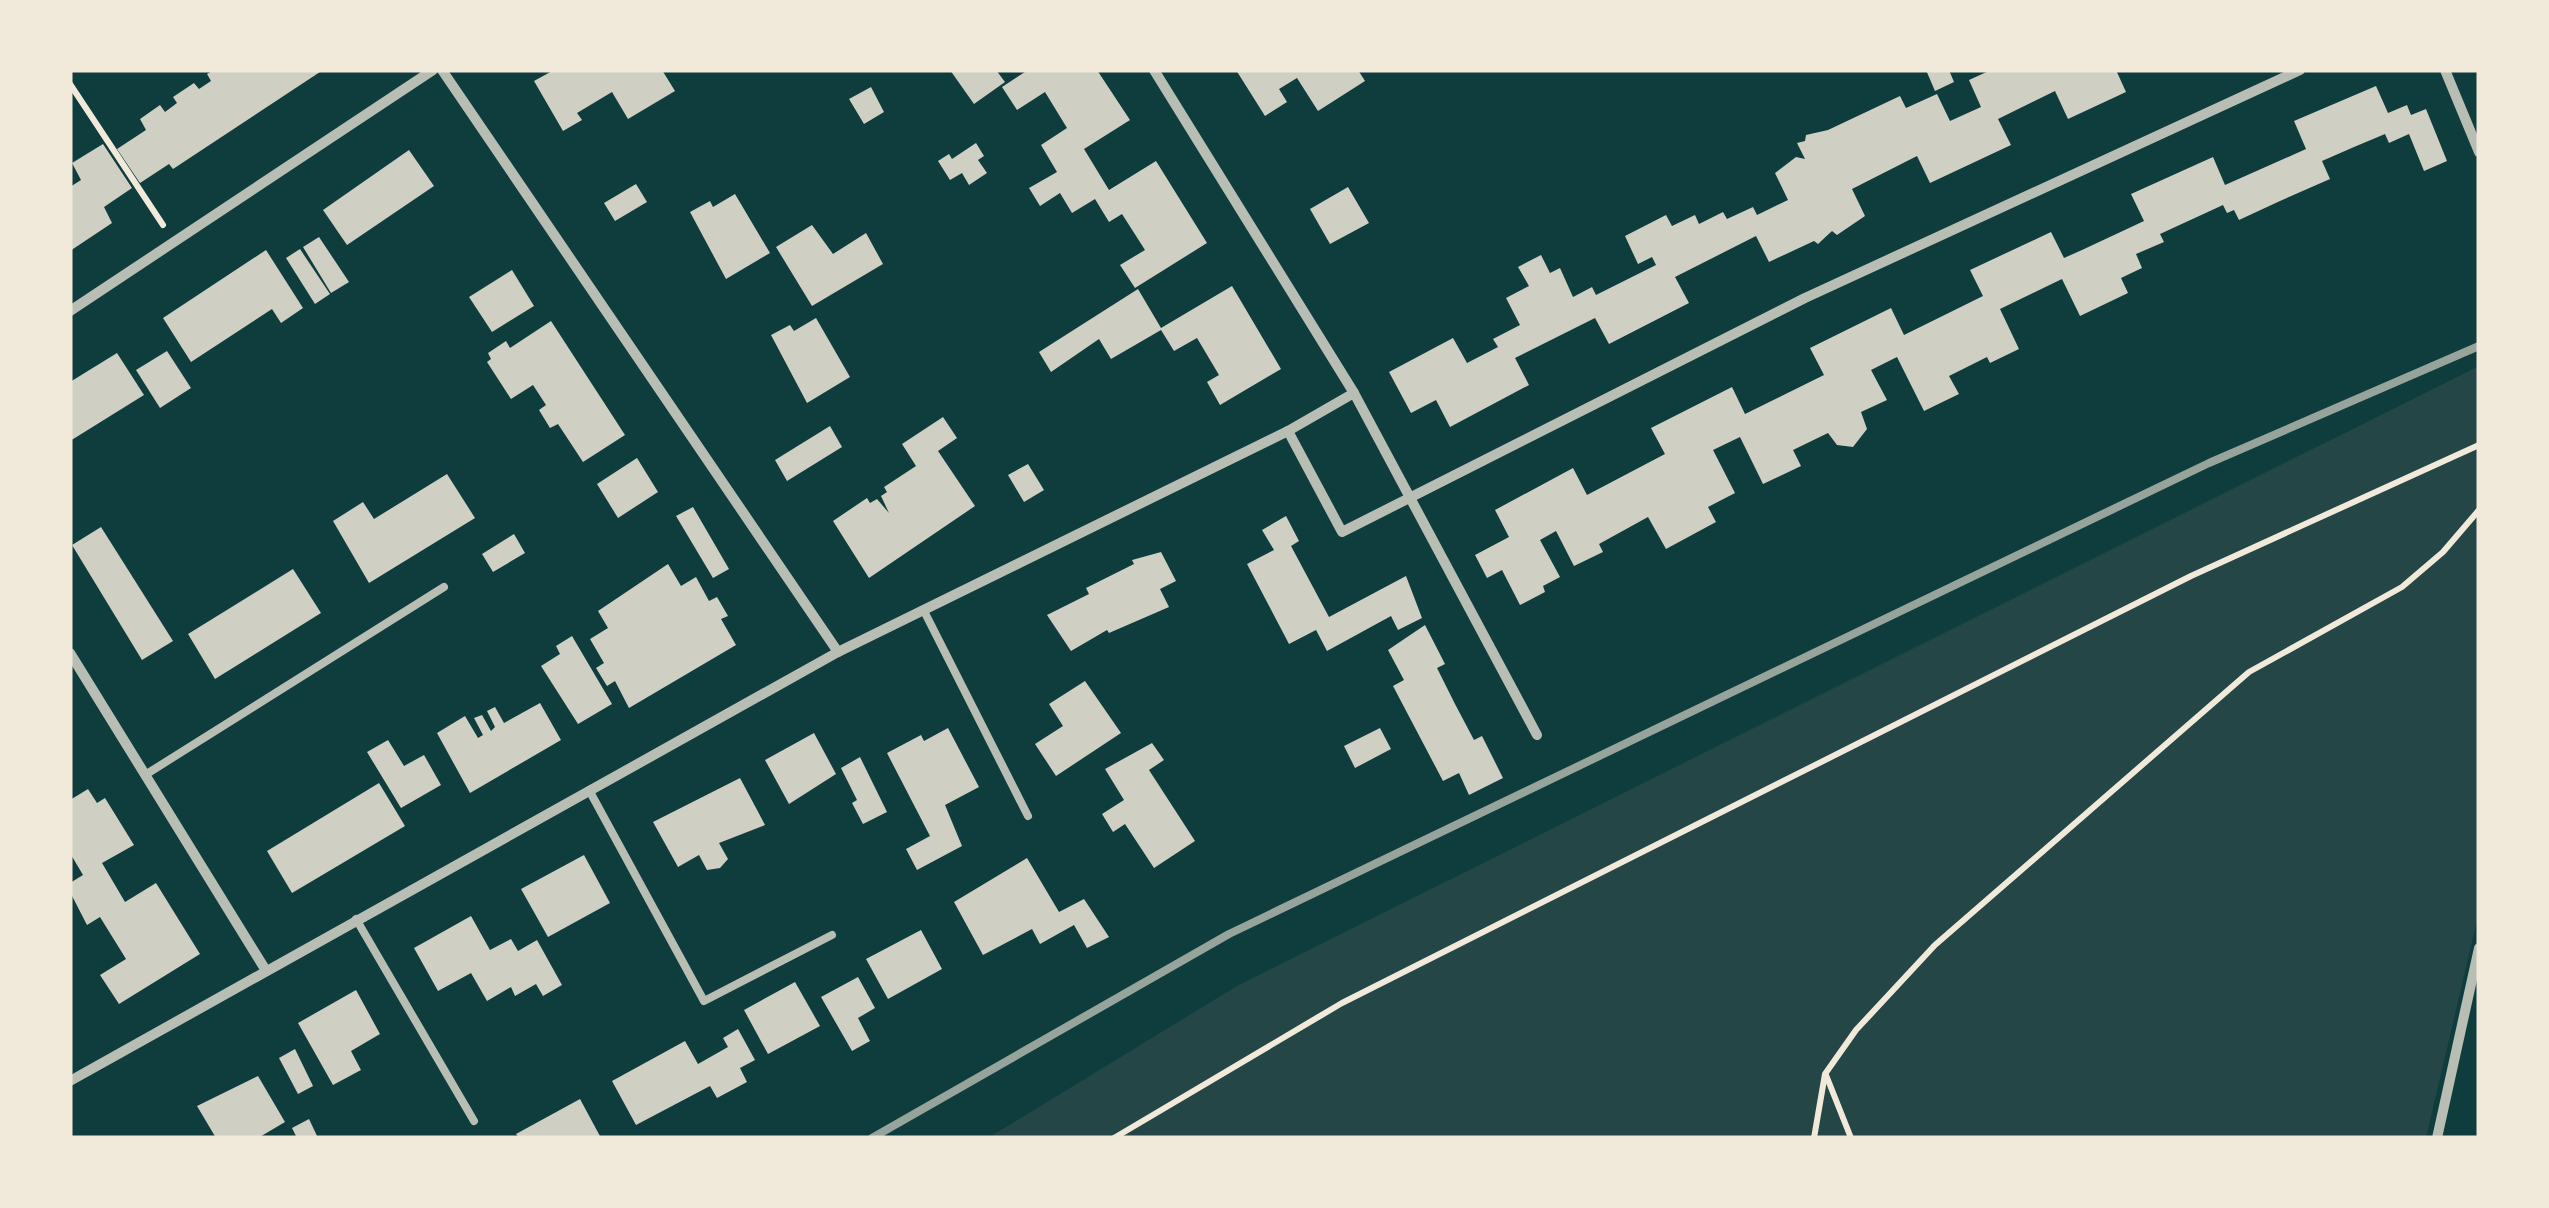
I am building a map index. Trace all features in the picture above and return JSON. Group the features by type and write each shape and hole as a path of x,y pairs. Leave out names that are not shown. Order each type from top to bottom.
{"street":[{"path":"70,310 433,70"},
{"path":"442,70 838,652"},
{"path":"1154,70 1354,393 1537,735"},
{"path":"1288,431 1342,532 1414,499 1473,464 1804,298 2300,70"},
{"path":"2445,70 2479,152"},
{"path":"70,1081 838,652 1288,431 1354,393"},
{"path":"70,654 265,969"},
{"path":"2437,1138 2479,948"}],"lane":[{"path":"145,775 444,587"},
{"path":"924,611 1028,816"},
{"path":"588,790 704,1001 832,935"},
{"path":"356,919 474,1121"}],"path":[{"path":"70,84 173,240"},
{"path":"1114,1138 1342,1004 2191,576 2479,445"},
{"path":"1814,1138 1825,1074 1856,1030 1935,946 2249,672 2402,587 2443,552 2479,510"},
{"path":"1825,1074 1852,1138"}],"shaded area":[{"path":"2479,366 2479,912 2426,1138 988,1138 1237,986"}],"building":[{"path":"214,70 323,70 173,169 169,164 140,183 117,149 146,130 140,119 160,105 165,112 177,103 173,97 194,83 199,89 211,81 207,74"},
{"path":"554,70 662,70 675,91 628,119 612,92 577,113 582,120 563,131 534,81"},
{"path":"950,70 996,70 1005,82 974,104"},
{"path":"1028,70 1097,70 1130,120 1084,149 1109,190 1156,161 1207,243 1135,288 1120,265 1145,250 1122,214 1109,222 1095,199 1072,213 1060,193 1040,206 1029,188 1057,172 1041,145 1067,128 1045,92 1017,110 1002,87"},
{"path":"1236,70 1358,70 1365,81 1318,111 1297,78 1279,89 1287,102 1265,116"},
{"path":"1926,70 1949,70 1954,82 1935,91"},
{"path":"1991,70 2116,70 2126,92 2068,119 2055,91 1998,119 2011,145 1930,183 1917,156 1852,189 1865,216 1837,235 1832,231 1818,244 1814,241 1769,262 1756,236 1675,277 1689,303 1609,344 1595,318 1515,358 1529,385 1450,427 1436,400 1411,413 1389,372 1453,338 1467,363 1498,347 1493,339 1520,325 1506,298 1529,286 1518,267 1541,255 1550,273 1560,268 1573,297 1592,287 1596,295 1656,265 1652,257 1638,264 1625,236 1666,215 1672,226 1695,215 1699,224 1723,212 1727,219 1753,207 1757,215 1788,200 1775,173 1796,157 1805,159 1797,143 1805,141 1806,135 1828,130 1900,96 1906,108 1937,94 1950,121 1981,107 1969,80"},
{"path":"2376,86 2388,113 2407,105 2411,115 2426,109 2447,161 2424,171 2409,134 2389,143 2385,134 2354,147 2322,161 2330,179 2239,220 2234,210 2227,213 2223,205 2160,234 2164,242 2136,254 2142,268 2121,278 2128,293 2080,316 2062,279 2000,309 2019,349 1990,363 1987,357 1949,376 1959,394 1924,411 1897,357 1871,370 1887,400 1861,412 1867,429 1853,447 1837,445 1828,433 1793,450 1801,466 1763,484 1740,437 1713,450 1735,493 1708,507 1716,522 1666,549 1648,517 1599,544 1603,552 1574,566 1556,531 1540,540 1560,577 1543,586 1545,592 1520,605 1502,570 1487,578 1475,555 1509,537 1495,510 1573,468 1587,495 1665,454 1651,428 1732,387 1745,414 1824,375 1810,348 1891,308 1904,335 1983,296 1970,270 2051,232 2064,258 2082,250 2144,221 2131,194 2213,157 2225,185 2306,149 2294,121"},
{"path":"871,87 884,112 864,124 849,99"},
{"path":"976,143 984,156 978,160 987,173 969,185 962,173 950,180 938,161 949,154 952,159"},
{"path":"103,144 132,188 104,207 112,223 70,251 70,187 81,180 72,163"},
{"path":"409,150 434,186 347,245 323,210"},
{"path":"636,184 647,202 615,221 604,203"},
{"path":"1348,187 1369,223 1330,244 1310,209"},
{"path":"735,194 770,253 726,279 690,212 710,201 713,207"},
{"path":"812,225 833,254 866,233 883,264 812,306 776,247"},
{"path":"319,237 349,282 331,293 303,247"},
{"path":"300,249 330,294 315,304 286,258"},
{"path":"266,250 303,308 281,323 272,309 191,362 163,318"},
{"path":"512,270 534,306 492,332 469,297"},
{"path":"1232,286 1281,369 1220,405 1207,382 1219,375 1197,338 1174,351 1161,330 1111,359 1099,339 1051,372 1039,352 1138,289 1161,328"},
{"path":"816,318 850,377 807,403 771,335 790,325 794,331"},
{"path":"551,321 625,435 583,462 558,424 550,428 539,410 546,405 533,385 511,399 487,362 491,359 488,353 506,341 510,348"},
{"path":"167,351 191,388 160,408 136,370"},
{"path":"117,353 144,395 70,441 70,382"},
{"path":"943,417 957,438 938,451 975,506 869,578 833,521 867,498 870,503 877,499 889,513 881,496 887,492 884,487 916,466 902,444"},
{"path":"830,426 842,447 787,481 775,460"},
{"path":"637,458 658,492 618,518 597,484"},
{"path":"1028,464 1044,490 1024,502 1008,475"},
{"path":"447,474 475,518 369,583 333,521 363,502 374,519"},
{"path":"693,507 729,569 713,578 676,516"},
{"path":"1286,516 1299,541 1291,546 1329,617 1406,576 1422,618 1398,630 1391,616 1327,651 1316,630 1289,644 1247,564 1274,550 1262,530"},
{"path":"101,527 173,641 142,660 72,545"},
{"path":"514,534 525,553 493,572 482,554"},
{"path":"1161,552 1176,581 1160,589 1169,607 1109,633 1107,630 1071,651 1047,615 1089,594 1086,588 1134,564 1132,560"},
{"path":"668,564 681,586 696,577 709,601 717,597 728,616 721,619 736,645 629,708 615,681 607,686 596,668 604,663 590,639 608,628 598,611"},
{"path":"293,569 321,613 215,679 188,634"},
{"path":"1425,625 1445,664 1437,668 1455,704 1474,740 1482,736 1503,778 1469,795 1459,773 1443,781 1393,686 1404,680 1388,650"},
{"path":"572,636 612,704 578,724 541,666 560,654 556,646"},
{"path":"1085,681 1121,733 1056,776 1035,744 1063,726 1049,704"},
{"path":"540,703 561,740 470,793 437,733 465,716 478,738 483,735 474,718 482,715 491,731 495,727 487,711 495,707 504,723"},
{"path":"948,728 979,787 945,805 962,846 917,870 906,849 930,836 887,753 921,735 924,741"},
{"path":"1380,728 1391,749 1355,768 1344,746"},
{"path":"814,733 836,774 789,804 765,760"},
{"path":"388,740 404,766 424,755 441,785 401,808 367,752"},
{"path":"1152,743 1164,760 1149,770 1195,841 1154,868 1125,824 1113,832 1102,814 1124,800 1105,769"},
{"path":"860,757 887,812 863,824 852,803 857,800 841,768"},
{"path":"740,778 765,825 719,843 728,859 720,868 707,870 699,855 678,867 653,822"},
{"path":"379,783 405,826 292,893 267,851"},
{"path":"88,789 97,803 105,798 134,845 102,863 125,902 156,883 200,954 119,1004 100,975 126,959 100,917 87,925 70,892 70,883 83,875 70,853 70,800"},
{"path":"584,855 610,903 548,937 521,889"},
{"path":"1027,858 1059,912 1084,899 1109,937 1087,948 1074,925 1040,944 1032,929 983,955 954,902"},
{"path":"471,916 490,950 511,939 518,951 537,940 562,985 543,996 536,984 515,996 511,987 487,1001 471,973 438,991 414,948"},
{"path":"921,930 942,969 888,999 866,959"},
{"path":"858,977 875,1008 858,1018 870,1041 852,1051 821,997"},
{"path":"795,982 820,1026 768,1054 744,1010"},
{"path":"356,990 380,1034 351,1051 361,1070 333,1085 298,1023"},
{"path":"738,1029 755,1060 740,1068 747,1082 717,1098 710,1086 636,1125 612,1081 685,1041 698,1064 728,1047 723,1038"},
{"path":"295,1049 313,1086 298,1094 279,1058"},
{"path":"258,1076 285,1122 258,1138 216,1138 197,1106"},
{"path":"580,1099 601,1138 519,1138 516,1134"},
{"path":"309,1119 318,1138 297,1138 292,1128"}],"railway":[{"path":"872,1138 1229,934 2209,463 2479,346"}]}
